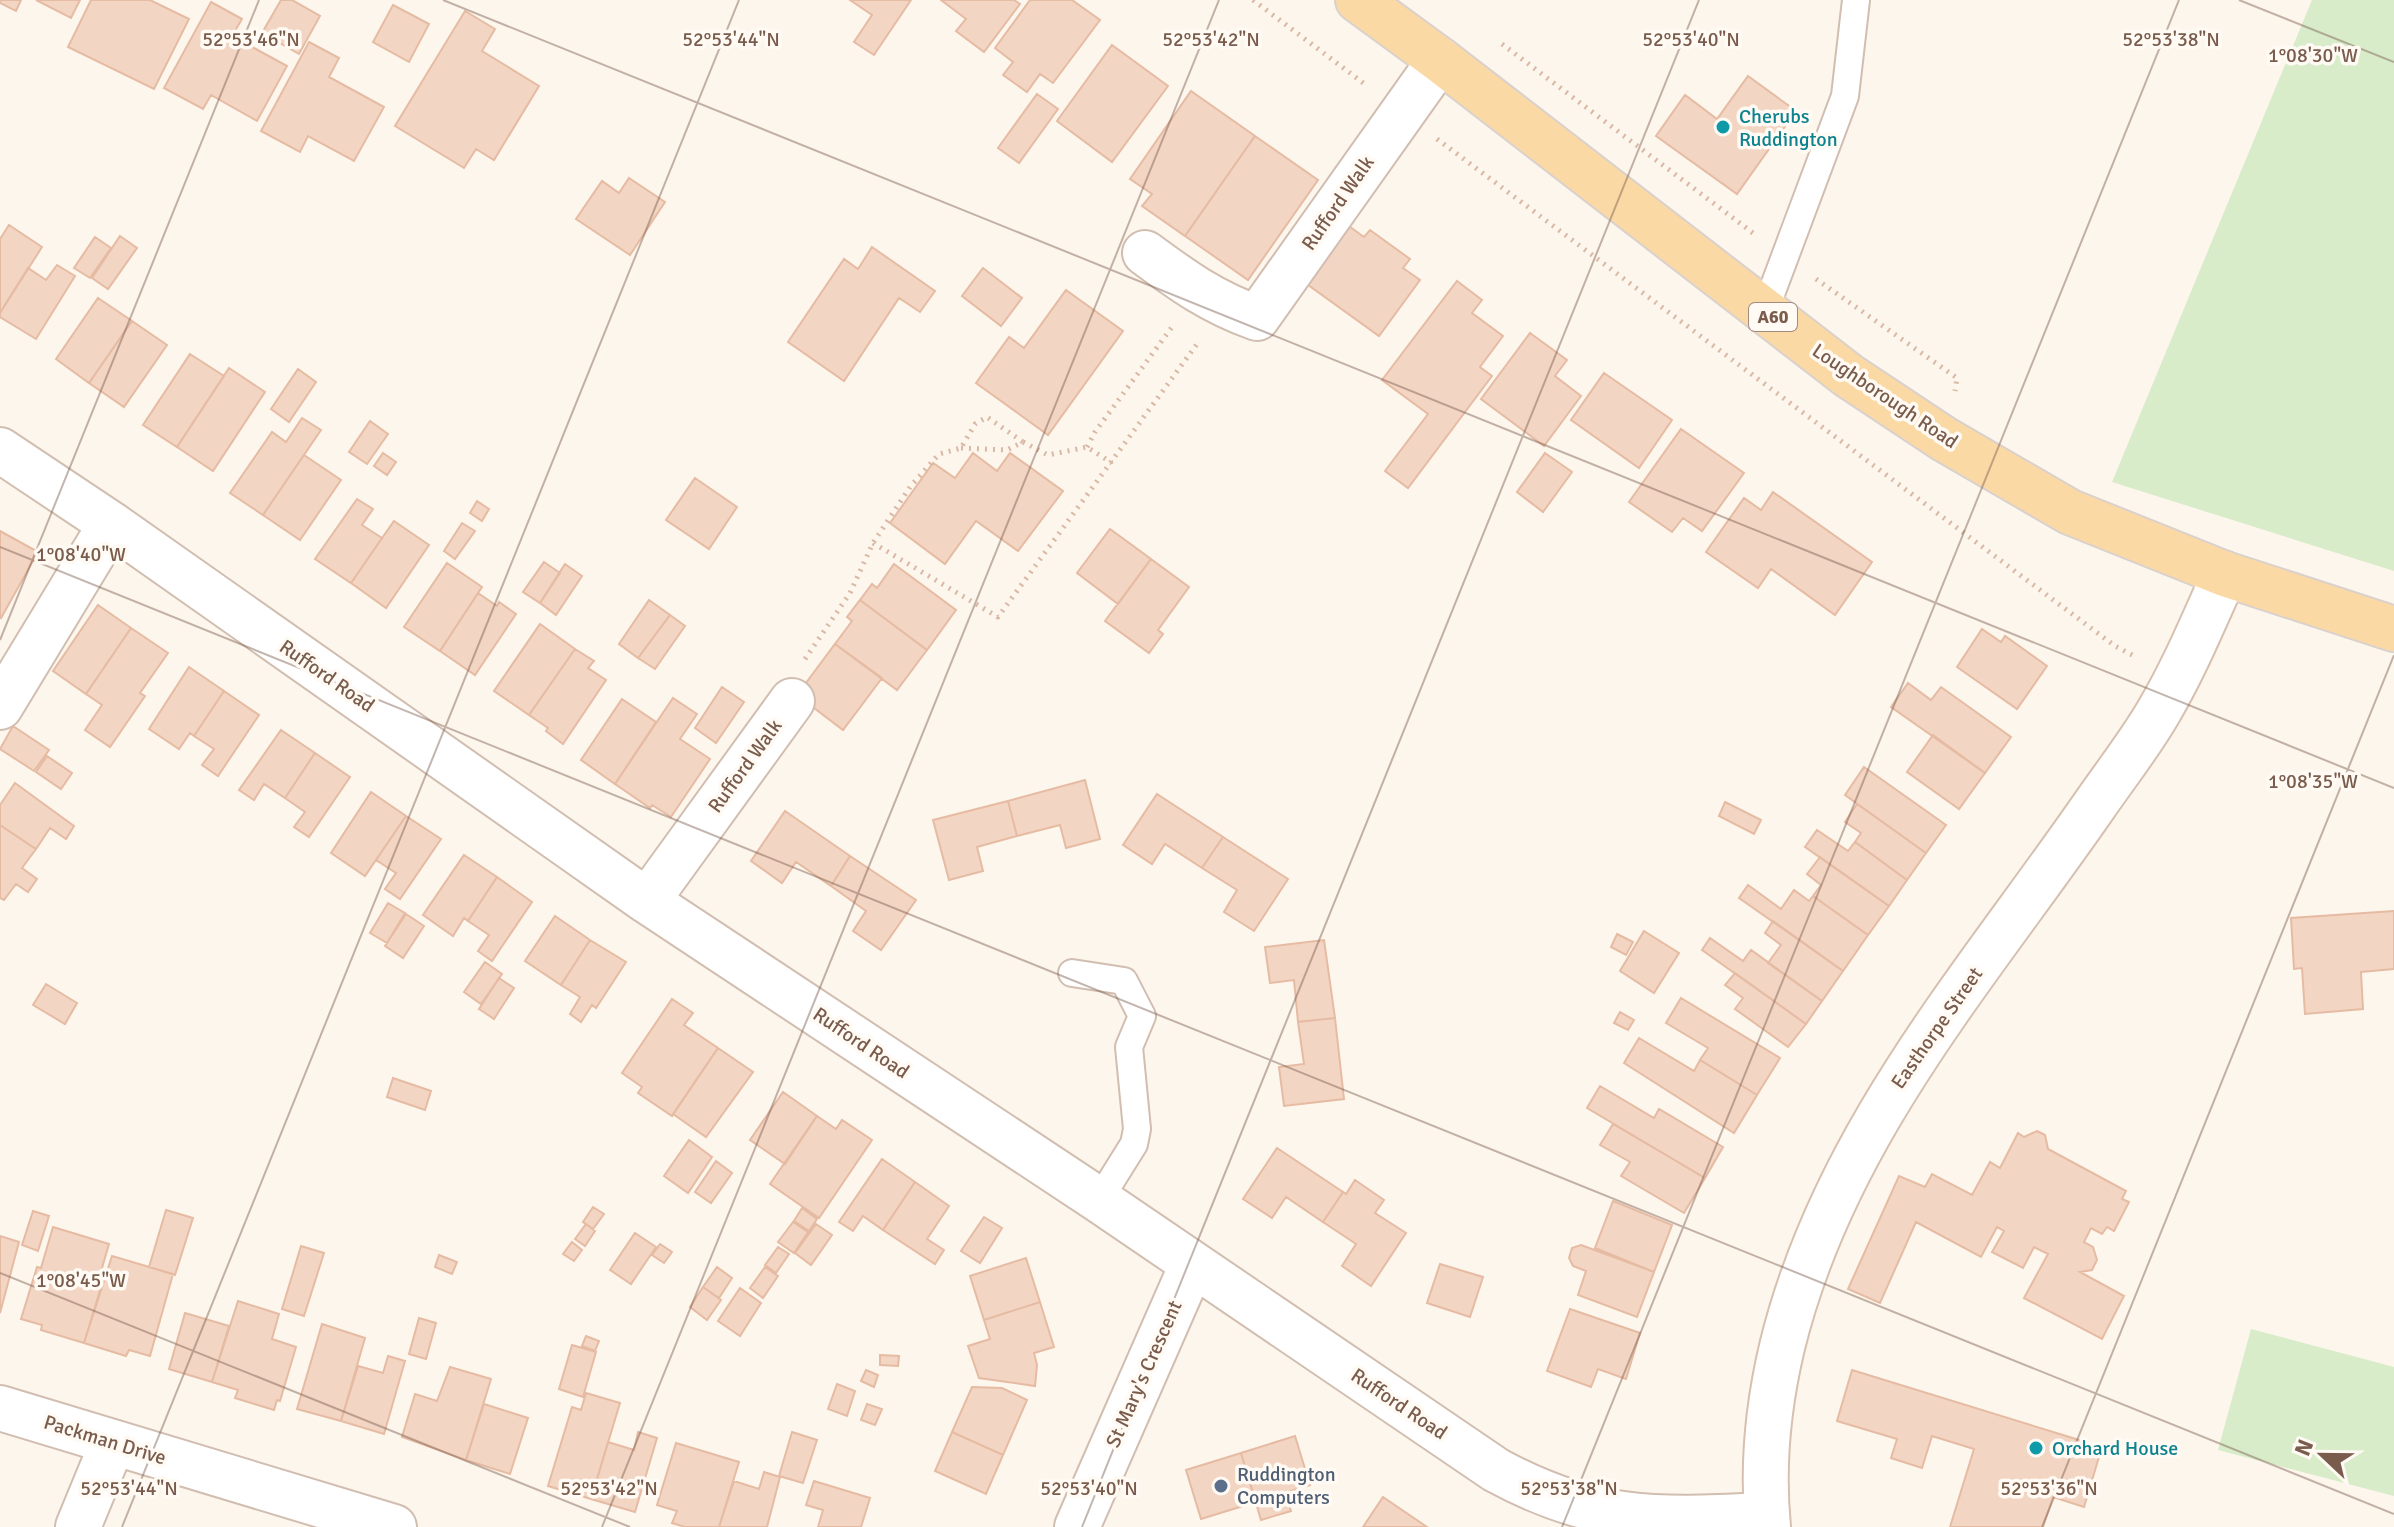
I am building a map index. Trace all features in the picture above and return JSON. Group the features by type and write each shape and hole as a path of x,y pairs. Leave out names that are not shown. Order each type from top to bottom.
{"main road":[{"name":"Loughborough Road","path":"1358,0 1849,376 1944,439 2070,512 2225,574 2394,629"}],"street":[{"name":"Rufford Walk","path":"1145,253 1211,299 1257,318 1440,60"},
{"name":"Rufford Road","path":"0,450 111,524 647,901 1099,1200 1496,1470 1546,1494 1589,1509 1639,1518 1768,1521"},
{"path":"0,707 111,524"},
{"name":"Easthorpe Street","path":"1768,1521 1766,1456 1773,1387 1789,1319 1808,1261 1843,1179 1917,1054 2159,712 2225,574"},
{"name":"Rufford Walk","path":"647,901 792,701"},
{"name":"St Mary's Crescent","path":"1077,1527 1192,1265"},
{"name":"Packman Drive","path":"0,1408 394,1527"},
{"path":"78,1527 113,1442"}],"lane":[{"path":"1765,310 1845,96 1856,0"},
{"path":"1072,973 1124,981 1142,1016 1129,1047 1137,1129 1134,1144 1099,1200"}],"path":[{"path":"1253,0 2115,646 2176,678"},
{"path":"1492,37 1785,257 1957,378 1944,439"},
{"path":"1112,463 1087,447 1104,420 1211,299"},
{"path":"873,543 998,617 1112,463 1211,299"},
{"name":"Rufford Walk","path":"961,448 975,424 987,417 1048,455 1087,447"},
{"name":"Rufford Walk","path":"792,701 787,686 850,593 873,543 910,487 939,454 961,448 1007,450 1023,442"}],"green space":[{"path":"2312,0 2394,0 2394,571 2112,482"},
{"path":"2251,1329 2394,1367 2394,1496 2218,1450"}],"building":[{"path":"0,0 21,0 16,11 0,3"},
{"path":"36,0 80,0 71,18"},
{"path":"91,0 150,0 189,19 154,89 68,47"},
{"path":"281,0 292,0 320,16 299,54 262,33"},
{"path":"850,0 911,0 874,55 854,42 872,15"},
{"path":"941,0 1014,0 1020,4 984,52 956,31 966,19"},
{"path":"1030,0 1072,0 1100,20 1053,83 1040,74 1027,92 1003,75 1013,62 995,48"},
{"path":"211,2 242,19 232,36 287,66 257,121 211,95 203,109 164,88"},
{"path":"393,5 429,24 409,62 373,42"},
{"path":"465,11 495,29 482,51 539,86 494,160 476,149 464,168 395,126"},
{"path":"309,42 339,58 329,77 384,107 354,161 308,136 300,152 261,131"},
{"path":"1112,45 1168,86 1112,162 1057,121"},
{"name":"Cherubs Ruddington","path":"1748,76 1796,111 1737,194 1656,136 1685,95 1717,119"},
{"path":"1191,91 1255,136 1185,236 1142,206 1152,194 1130,179"},
{"path":"1037,94 1058,109 1019,163 998,148"},
{"path":"1255,136 1318,180 1248,280 1185,236"},
{"path":"629,178 665,202 630,255 576,219 602,181 619,193"},
{"path":"1346,224 1364,237 1370,230 1410,259 1403,268 1420,280 1379,336 1304,282"},
{"path":"9,225 42,247 0,313 0,239"},
{"path":"120,236 137,248 108,289 92,278"},
{"path":"95,237 111,248 90,278 74,268"},
{"path":"872,247 935,291 920,312 899,298 844,381 788,342 844,259 858,269"},
{"path":"57,265 75,276 36,339 0,317 28,268 46,280"},
{"path":"983,268 1022,298 1001,326 962,296"},
{"path":"1457,281 1482,300 1472,313 1503,336 1480,367 1492,376 1408,488 1385,471 1428,414 1382,380"},
{"path":"1066,290 1123,331 1048,435 976,383 1009,337 1024,348"},
{"path":"98,298 132,321 89,383 56,359"},
{"path":"132,321 167,345 124,407 89,383"},
{"path":"1530,333 1567,360 1555,376 1581,396 1544,446 1481,399"},
{"path":"190,354 224,376 177,447 143,425"},
{"path":"229,368 265,392 213,471 177,447"},
{"path":"298,369 316,382 289,422 271,409"},
{"path":"1604,373 1672,420 1639,468 1571,420"},
{"path":"302,418 321,430 263,515 230,493 272,432 286,442"},
{"path":"370,421 388,434 367,464 349,452"},
{"path":"1681,429 1744,473 1702,531 1683,518 1672,532 1629,502"},
{"path":"383,453 396,462 387,475 374,466"},
{"path":"973,453 997,471 1010,453 1063,491 1018,551 976,521 945,564 890,523 933,463 955,478"},
{"path":"1545,453 1572,472 1543,512 1517,492"},
{"path":"304,455 341,480 300,540 263,515"},
{"path":"695,478 737,507 709,549 666,520"},
{"path":"1773,492 1872,562 1835,615 1771,569 1758,588 1706,552 1744,498 1761,510"},
{"path":"357,499 373,509 362,525 382,538 351,583 315,559"},
{"path":"477,501 489,509 482,521 470,513"},
{"path":"394,521 429,545 386,608 351,583"},
{"path":"462,523 475,531 455,559 444,551"},
{"path":"1110,529 1151,559 1118,604 1077,573"},
{"path":"0,531 38,552 1,618 0,617"},
{"path":"1151,559 1189,587 1158,630 1163,634 1149,653 1105,621"},
{"path":"544,562 560,573 540,603 523,592"},
{"path":"447,563 482,587 440,651 404,627"},
{"path":"565,564 582,576 556,615 540,603"},
{"path":"894,564 956,610 927,650 860,600 872,584 877,588"},
{"path":"478,593 516,614 475,675 440,651"},
{"path":"649,600 670,615 638,658 619,644"},
{"path":"860,600 927,650 897,690 835,644 852,621 847,617"},
{"path":"98,605 131,628 86,694 53,671"},
{"path":"670,615 685,626 655,669 638,658"},
{"path":"540,624 575,649 529,715 494,691"},
{"path":"131,628 168,653 140,693 145,696 110,747 85,730 102,705 86,694"},
{"path":"1982,629 2001,642 2005,636 2047,666 2017,709 1957,667"},
{"path":"835,644 882,678 843,730 797,695"},
{"path":"575,649 594,661 588,668 606,680 563,744 546,731 548,728 529,715"},
{"path":"189,667 224,691 194,736 190,733 179,749 149,729"},
{"path":"1908,683 1931,700 1941,687 2011,737 1985,773 1891,707"},
{"path":"722,687 744,702 716,743 695,728"},
{"path":"224,691 259,715 218,776 202,765 214,749 194,736"},
{"path":"673,698 697,714 680,739 710,759 671,817 652,805 650,808 615,784"},
{"path":"622,699 656,722 615,784 581,760"},
{"path":"13,726 49,750 34,771 0,749"},
{"path":"281,730 315,753 285,798 264,784 254,800 239,790"},
{"path":"1933,735 1985,773 1959,809 1907,772"},
{"path":"315,753 350,777 309,837 294,827 305,812 285,798"},
{"path":"47,756 72,773 61,789 36,772"},
{"path":"1864,767 1946,825 1926,853 1845,795"},
{"path":"1085,780 1100,839 1066,848 1060,825 1017,836 1008,801"},
{"path":"15,783 74,826 66,839 50,828 36,849 0,825 0,805"},
{"path":"371,792 406,816 365,876 331,853"},
{"path":"1157,794 1223,837 1202,868 1165,844 1152,864 1123,845"},
{"path":"1008,801 1017,836 977,847 983,871 949,880 933,820"},
{"path":"1725,802 1761,820 1754,834 1719,816"},
{"path":"1857,804 1926,853 1907,880 1855,842 1861,833 1845,822"},
{"path":"785,811 850,856 831,886 796,862 782,883 751,861"},
{"path":"406,816 441,839 400,899 385,889 396,873 376,860"},
{"path":"0,825 36,849 22,868 37,879 28,892 16,884 4,900 0,898"},
{"path":"1817,830 1848,851 1855,842 1907,880 1889,906 1805,847"},
{"path":"1223,837 1288,879 1254,931 1224,912 1237,890 1202,868"},
{"path":"464,855 497,877 468,921 464,918 453,936 423,915"},
{"path":"850,856 916,900 881,950 853,931 866,911 831,886"},
{"path":"1820,857 1889,906 1868,935 1813,896 1821,885 1807,874"},
{"path":"497,877 532,902 492,961 478,951 489,935 468,921"},
{"path":"1748,885 1781,909 1794,890 1809,901 1813,896 1868,935 1843,971 1739,898"},
{"path":"388,903 405,913 387,943 370,933"},
{"path":"2394,911 2394,969 2361,972 2363,1009 2305,1014 2302,968 2294,969 2291,918"},
{"path":"406,914 424,926 403,958 385,946"},
{"path":"555,916 590,940 561,985 525,961"},
{"path":"1773,921 1843,971 1822,1001 1768,963 1781,945 1765,933"},
{"path":"1644,931 1679,953 1654,993 1620,971"},
{"path":"1617,934 1633,942 1626,955 1611,947"},
{"path":"1710,938 1743,961 1751,950 1822,1001 1806,1024 1702,950"},
{"path":"590,940 626,962 596,1008 592,1005 581,1022 570,1014 580,997 561,985"},
{"path":"1324,940 1335,1018 1298,1022 1294,980 1270,983 1265,947"},
{"path":"485,962 502,974 481,1004 464,992"},
{"path":"1735,973 1806,1024 1788,1047 1735,1009 1743,998 1725,985"},
{"path":"499,978 514,988 494,1019 479,1009"},
{"path":"46,984 77,1003 65,1024 33,1005"},
{"path":"1681,998 1780,1058 1757,1095 1700,1060 1708,1048 1666,1023"},
{"path":"672,999 693,1013 684,1025 718,1048 672,1116 638,1093 642,1087 622,1073"},
{"path":"1620,1012 1634,1020 1628,1030 1614,1023"},
{"path":"1335,1018 1344,1099 1284,1106 1279,1067 1304,1064 1298,1022"},
{"path":"1639,1038 1694,1071 1700,1060 1757,1095 1734,1133 1624,1063"},
{"path":"718,1048 753,1072 706,1137 673,1114"},
{"path":"393,1078 431,1091 425,1110 387,1097"},
{"path":"1600,1086 1654,1118 1659,1109 1723,1147 1705,1178 1587,1108"},
{"path":"783,1092 817,1116 785,1164 750,1140"},
{"path":"817,1116 836,1129 842,1120 872,1140 819,1218 770,1184"},
{"path":"1613,1124 1705,1178 1684,1213 1621,1176 1630,1162 1600,1145"},
{"path":"2037,1131 2045,1135 2048,1149 2126,1191 2122,1199 2129,1202 2114,1231 2107,1227 2102,1234 2091,1228 2084,1242 2093,1247 2097,1260 2092,1270 2080,1272 2124,1296 2102,1339 2024,1298 2048,1254 2034,1247 2023,1268 1992,1252 2004,1231 1997,1227 1981,1257 1916,1222 1880,1303 1848,1289 1899,1176 1925,1187 1932,1174 1972,1195 1990,1162 2000,1168 2018,1133 2024,1137"},
{"path":"689,1140 712,1157 688,1193 664,1176"},
{"path":"1277,1148 1343,1192 1323,1222 1286,1197 1272,1218 1243,1199"},
{"path":"882,1159 915,1182 883,1230 863,1216 853,1231 839,1222"},
{"path":"716,1161 732,1173 711,1203 695,1192"},
{"path":"1355,1180 1384,1200 1375,1213 1406,1233 1371,1286 1342,1266 1356,1244 1323,1222"},
{"path":"915,1182 949,1206 927,1239 944,1250 935,1264 883,1230"},
{"path":"1613,1201 1672,1225 1654,1272 1595,1248"},
{"path":"593,1207 604,1214 593,1229 583,1222"},
{"path":"802,1208 817,1219 809,1231 794,1221"},
{"path":"166,1210 193,1218 175,1275 149,1267"},
{"path":"33,1211 49,1216 38,1251 22,1245"},
{"path":"984,1217 1002,1228 980,1263 961,1251"},
{"path":"793,1222 808,1232 794,1253 778,1242"},
{"path":"586,1224 595,1231 585,1246 575,1239"},
{"path":"816,1224 832,1235 811,1265 795,1253"},
{"path":"53,1227 109,1244 97,1285 101,1287 84,1343 41,1330 42,1325 21,1319"},
{"path":"635,1233 656,1247 631,1284 610,1270"},
{"path":"0,1236 19,1242 0,1313"},
{"path":"572,1242 582,1250 574,1261 563,1254"},
{"path":"660,1244 672,1252 664,1263 652,1255"},
{"path":"1581,1245 1654,1272 1637,1317 1578,1295 1586,1271 1573,1266 1569,1258 1572,1248"},
{"path":"301,1246 324,1253 304,1316 282,1309"},
{"path":"778,1247 789,1254 776,1273 765,1265"},
{"path":"439,1255 457,1262 452,1274 435,1267"},
{"path":"112,1256 173,1274 150,1356 129,1350 126,1356 84,1343"},
{"path":"1026,1258 1040,1302 984,1320 970,1276"},
{"path":"1440,1264 1483,1277 1470,1317 1427,1303"},
{"path":"717,1267 732,1278 719,1298 703,1287"},
{"path":"765,1267 778,1276 763,1298 750,1288"},
{"path":"703,1287 721,1300 707,1320 690,1307"},
{"path":"740,1288 761,1303 740,1336 718,1321"},
{"path":"238,1301 279,1314 272,1339 296,1347 280,1401 277,1400 274,1410 235,1398 238,1390 212,1382"},
{"path":"1040,1302 1054,1347 1034,1353 1037,1365 1035,1386 979,1378 968,1346 990,1339 984,1320"},
{"path":"1570,1309 1640,1333 1626,1379 1598,1369 1591,1387 1547,1371"},
{"path":"185,1313 229,1326 212,1382 169,1369"},
{"path":"419,1318 436,1323 426,1359 409,1354"},
{"path":"322,1324 365,1338 341,1421 297,1409"},
{"path":"586,1336 599,1341 595,1351 582,1346"},
{"path":"572,1345 596,1352 583,1397 559,1389"},
{"path":"880,1355 899,1356 898,1366 880,1365"},
{"path":"388,1356 405,1361 384,1434 341,1421 358,1366 383,1373"},
{"path":"450,1367 491,1379 466,1460 402,1437 415,1394 437,1401"},
{"path":"866,1370 878,1375 874,1387 861,1381"},
{"name":"Orchard House","path":"1852,1370 2102,1447 2084,1507 2053,1497 2043,1527 1950,1527 1974,1449 1932,1436 1922,1468 1891,1458 1897,1439 1837,1421"},
{"path":"837,1384 855,1391 847,1416 828,1409"},
{"path":"972,1387 1002,1388 1027,1400 1003,1455 952,1432"},
{"path":"586,1393 620,1403 591,1499 548,1486 572,1407 581,1410"},
{"path":"484,1404 528,1418 510,1474 466,1460"},
{"path":"867,1404 882,1409 875,1425 861,1420"},
{"path":"638,1432 657,1438 635,1512 591,1499 608,1442 634,1450"},
{"path":"792,1432 817,1440 803,1483 779,1476"},
{"path":"952,1432 1003,1455 986,1494 935,1471"},
{"path":"1295,1436 1310,1485 1285,1493 1291,1511 1261,1520 1241,1453"},
{"path":"676,1443 739,1462 719,1527 685,1527 672,1523 677,1511 657,1505"},
{"name":"Ruddington Computers","path":"1241,1453 1256,1502 1201,1519 1186,1470"},
{"path":"764,1472 780,1477 767,1527 719,1527 734,1481 759,1489"},
{"path":"814,1481 870,1498 861,1527 818,1527 823,1510 806,1505"},
{"path":"1383,1497 1427,1527 1363,1527"}],"place":[{"name":"Cherubs Ruddington","path":"1723,127"},
{"name":"Orchard House","path":"2036,1448"},
{"name":"Ruddington Computers","path":"1221,1486"}]}
